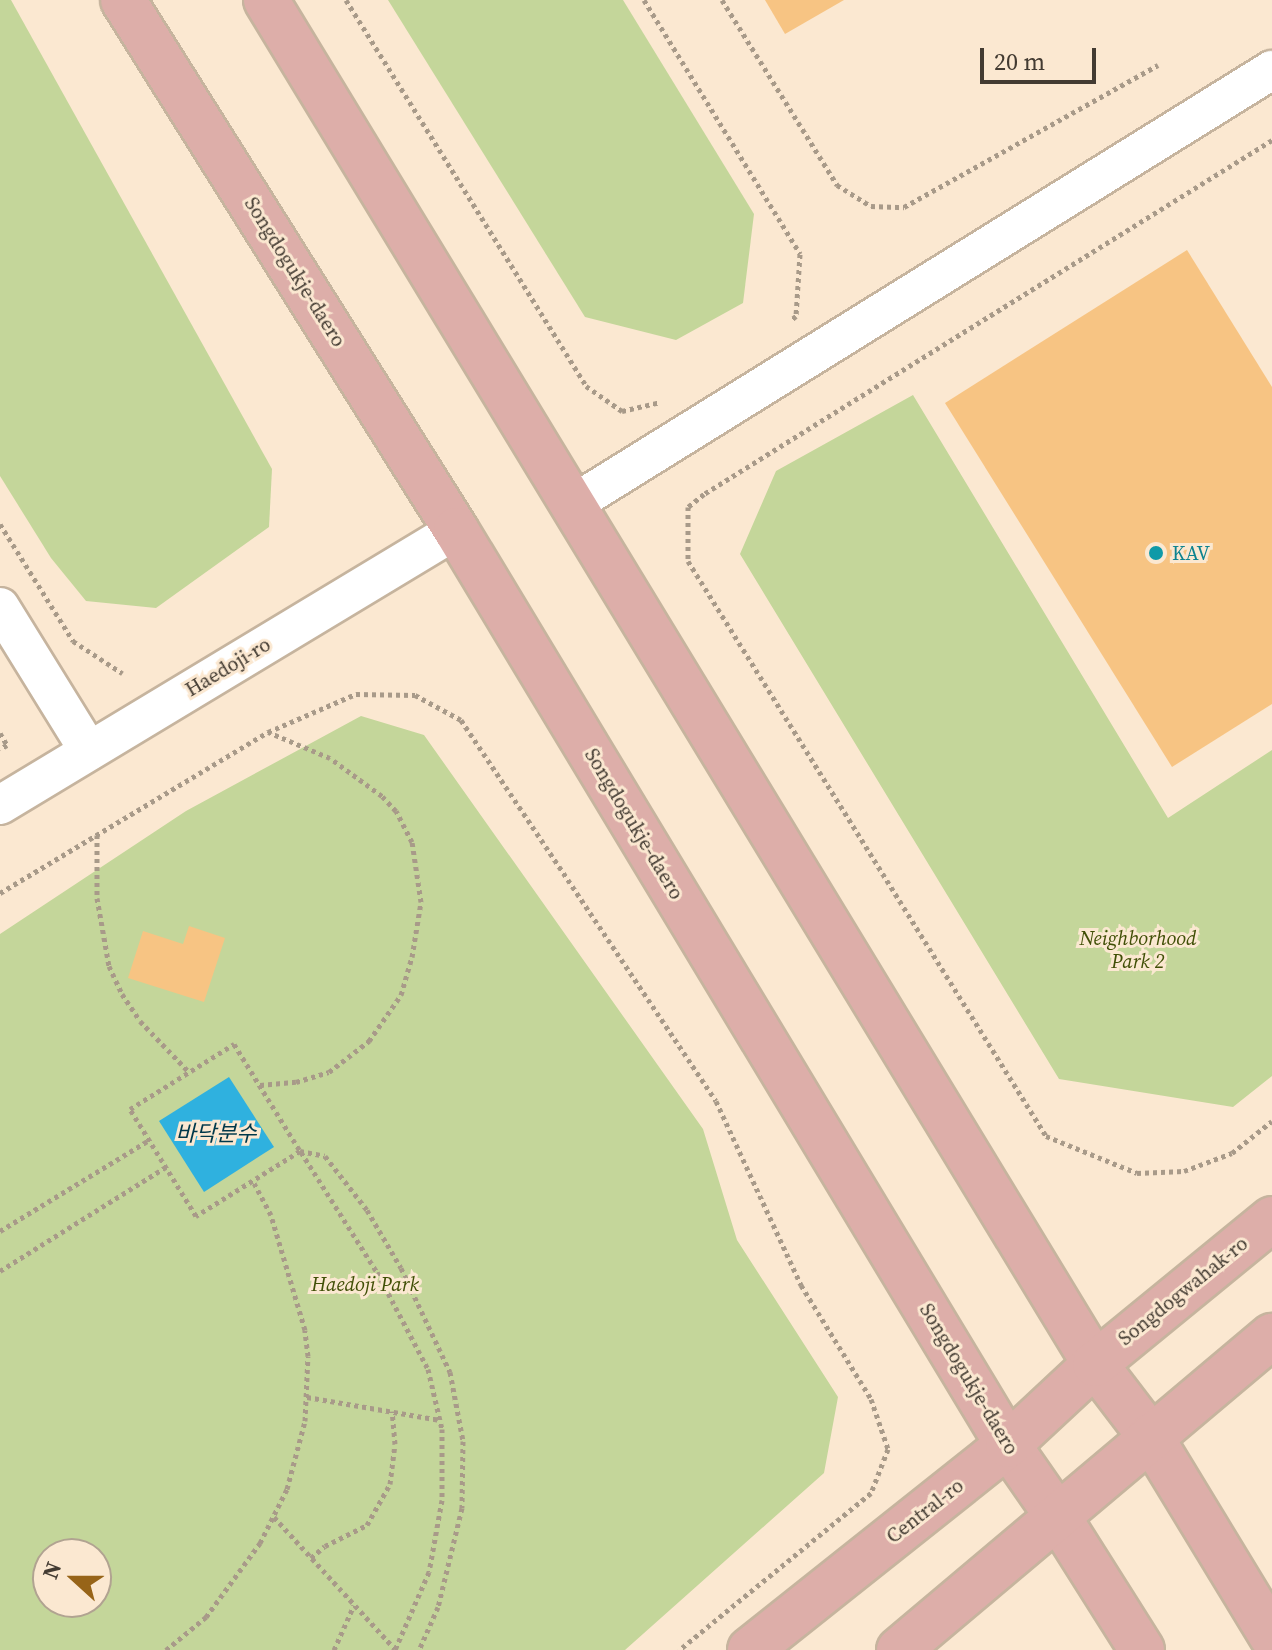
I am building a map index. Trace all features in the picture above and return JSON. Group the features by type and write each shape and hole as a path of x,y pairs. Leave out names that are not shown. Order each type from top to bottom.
{"main road":[{"name":"Songdogukje-daero","path":"123,0 456,530 1008,1445 1058,1517 1142,1650"},
{"path":"266,0 1095,1364 1150,1436 1272,1637"},
{"name":"Songdogwahak-ro","path":"1095,1364 1272,1219"},
{"path":"899,1650 1272,1336"},
{"name":"Central-ro","path":"750,1650 1008,1445 1095,1364"}],"street":[{"path":"573,504 1272,70"},
{"name":"Haedoji-ro","path":"0,805 456,530"},
{"path":"0,607 89,751"}],"path":[{"path":"346,0 586,386 622,411 661,403"},
{"path":"644,0 800,254 796,316 784,324"},
{"path":"722,0 837,185 871,206 904,207 1158,65"},
{"path":"1272,140 688,507 688,561 1046,1136 1137,1173 1184,1171 1232,1153 1272,1121"},
{"path":"0,524 73,641 122,673"},
{"path":"0,893 268,732 356,694 415,695 461,720 716,1101 801,1285 871,1399 888,1449 871,1493 679,1650"},
{"path":"260,1085 296,1082 329,1072 369,1041 401,995 412,957 421,902 412,842 396,811 382,796 330,758 268,732"},
{"path":"0,733 7,745 0,749"},
{"path":"97,835 97,898 109,966 122,994 140,1021 189,1072"},
{"path":"274,1517 395,1650 429,1572 442,1500 440,1420 428,1369 377,1272 300,1151 234,1044 130,1109 196,1216 300,1151 325,1156 367,1210 401,1268 450,1372 463,1441 462,1508 438,1607 419,1650"},
{"path":"0,1231 149,1140"},
{"path":"0,1271 166,1167"},
{"path":"166,1650 206,1617 245,1567 274,1517 298,1452 307,1397 308,1356 299,1299 271,1215 253,1181"},
{"path":"307,1397 440,1420"},
{"path":"311,1558 325,1546 367,1525 390,1484 395,1444 392,1411"},
{"path":"334,1650 354,1605"}],"green space":[{"path":"0,0 11,0 272,469 269,527 156,608 86,601 51,558 0,476"},
{"path":"388,0 623,0 754,214 743,303 676,340 585,317"},
{"name":"Neighborhood Park 2","path":"913,395 1168,818 1272,750 1272,1076 1233,1107 1059,1079 740,554 776,471"},
{"name":"Haedoji Park","path":"361,716 424,735 703,1129 737,1240 838,1397 824,1473 625,1650 0,1650 0,934 186,811"}],"water":[{"name":"바닥분수","path":"229,1077 274,1147 204,1192 159,1121"}],"building":[{"path":"765,0 844,0 785,34"},
{"name":"KAV","path":"1187,250 1272,387 1272,704 1172,767 945,403"},
{"path":"189,926 225,938 204,1002 128,978 143,931 183,944"}],"place":[{"name":"KAV","path":"1156,553"}]}
